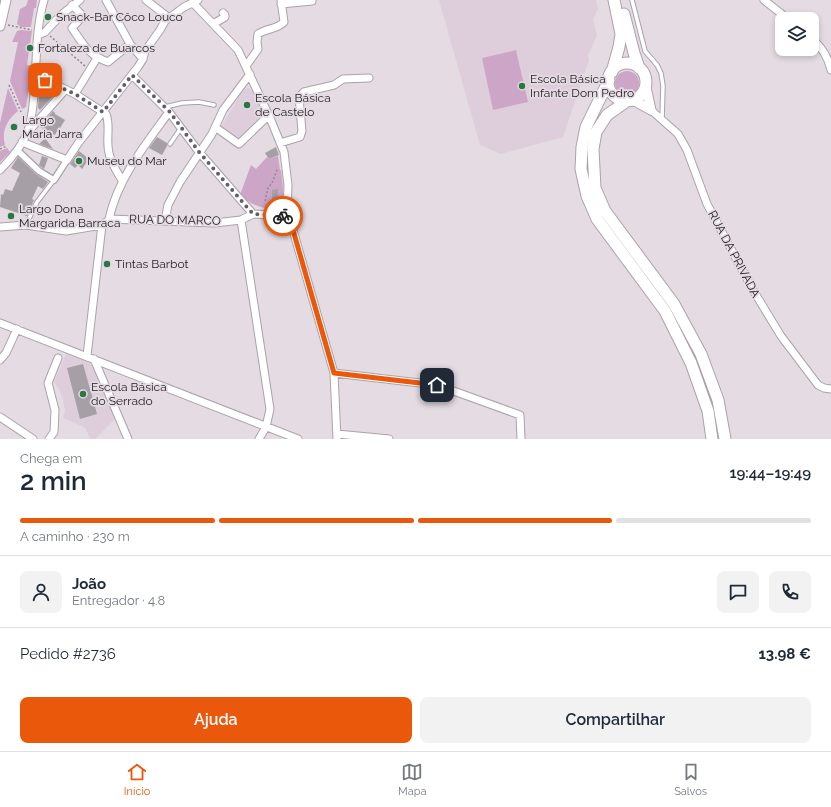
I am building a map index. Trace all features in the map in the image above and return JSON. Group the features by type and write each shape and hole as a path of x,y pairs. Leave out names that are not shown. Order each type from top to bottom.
{"main road":[{"path":"614,0 620,34 620,47 610,76 586,127 582,147 581,169 587,196 597,219 665,311 691,363 708,411 712,439"},
{"path":"622,0 626,24 639,68"},
{"path":"630,101 621,100 615,97 609,86 610,76 619,65 625,63 639,68 645,75 646,87 643,93 630,101 607,115 596,132 592,149 595,188 605,211 674,304 701,354 718,400 725,439"}],"street":[{"path":"2,25 6,0"},
{"path":"27,134 31,119 36,75 40,13 44,0"},
{"path":"38,35 45,32 61,15 80,0"},
{"path":"106,0 130,44 143,59"},
{"path":"146,0 168,18"},
{"path":"246,66 258,49 258,34 264,30 280,26 284,22 281,2 312,0"},
{"path":"764,0 779,12"},
{"path":"17,150 39,171 54,180 79,142 132,75 143,59 145,51 168,18 184,7 196,2 238,50 269,115 284,152 288,185 287,216 293,230 334,373 337,436 389,439"},
{"path":"72,5 83,16 72,28 90,52 97,58 108,62 130,44"},
{"path":"214,24 225,17 225,14 223,13"},
{"path":"819,44 829,61 831,70"},
{"path":"75,94 97,58"},
{"path":"165,221 168,205 180,182 224,110 250,74"},
{"path":"36,75 75,94 106,114 108,118 108,146 110,155 122,180"},
{"path":"132,75 167,110 199,152 253,214"},
{"path":"280,143 300,137 302,131 299,97 304,92 334,86 343,79 368,78"},
{"path":"646,87 651,110"},
{"path":"0,170 17,150 27,134 65,90"},
{"path":"630,101 651,110"},
{"path":"0,227 26,225 66,231 102,225 109,219 122,180 167,110"},
{"name":"RUA DA PRIVADA","path":"651,110 678,134 688,150 708,204 753,290 781,336 818,385 831,389"},
{"path":"215,127 239,144 269,115"},
{"path":"22,142 67,160"},
{"path":"260,439 266,427 270,409 241,220 253,214 287,216"},
{"name":"RUA DO MARCO","path":"109,219 214,223 241,220"},
{"path":"102,225 90,357 128,439"},
{"path":"0,323 298,439"},
{"path":"0,360 6,353 16,330"},
{"path":"49,439 54,432 55,410 48,383 58,358"},
{"path":"334,373 437,385 478,399 520,415 521,439"},
{"path":"0,417 33,439"}],"lane":[{"path":"632,0 645,51 657,65 661,74 663,86 662,119"},
{"path":"167,110 182,103 199,102 214,105"},
{"path":"170,144 181,128"},
{"path":"26,225 37,202 54,180"}],"path":[{"path":"2,25 31,30"},
{"path":"45,32 89,70"},
{"path":"9,85 21,112"},
{"path":"0,149 8,146"},
{"path":"265,201 268,188 272,183 277,170 281,169 281,167"}],"shaded area":[{"path":"28,0 37,0 36,8 34,8 31,27 21,27 17,24 20,9 26,6"},
{"name":"Escola Básica Infante Dom Pedro","path":"439,0 596,0 598,9 593,19 597,35 588,55 589,60 563,137 501,154 480,145"},
{"path":"17,31 32,31 27,65 32,66 26,107 22,109 10,81 18,42 12,42"},
{"path":"516,50 528,102 493,110 482,58"},
{"path":"627,71 636,74 639,83 636,92 627,95 618,92 615,83 618,74"},
{"path":"8,88 18,111 8,122 4,130 5,145 0,147 0,123"},
{"name":"Escola Básica de Castelo","path":"248,88 254,92 264,117 240,141 221,127 242,92"},
{"path":"7,148 10,152 0,162 0,151"},
{"path":"278,156 283,191 280,206 277,209 262,207 253,204 240,195 251,165 256,169 267,157 269,159"},
{"name":"Escola Básica do Serrado","path":"67,352 93,364 115,419 95,439 90,439 86,429 82,426 63,418 65,411 63,399 54,382"}],"building":[{"path":"40,82 50,88 55,94 40,110 38,108"},
{"path":"53,111 65,120 55,135 40,127"},
{"path":"157,137 167,143 162,155 149,148"},
{"path":"45,138 53,149 39,144"},
{"path":"276,147 279,155 269,159 265,153"},
{"name":"Museu do Mar","path":"79,151 89,159 82,169 78,165 75,168 70,164"},
{"path":"42,156 48,158 44,169 39,165"},
{"path":"18,157 36,174 48,182 43,189 38,186 27,216 0,207 1,194 3,195 5,189 12,191 20,173 11,168"},
{"path":"278,189 277,208 272,208 272,190"},
{"path":"83,364 97,414 80,419 67,368"}],"way so far":[{"path":"45,80 75,94 103,112 132,75 170,112 199,152 253,214 283,216"}],"place":[{"name":"Snack-Bar Côco Louco","path":"48,17"},
{"name":"Fortaleza de Buarcos","path":"30,48"},
{"name":"Escola Básica Infante Dom Pedro","path":"522,86"},
{"name":"Escola Básica de Castelo","path":"247,105"},
{"name":"Largo Maria Jarra","path":"14,127"},
{"name":"Museu do Mar","path":"79,161"},
{"name":"Largo Dona Margarida Barraca","path":"11,216"},
{"name":"Tintas Barbot","path":"107,264"},
{"name":"Escola Básica do Serrado","path":"83,394"}],"route":[{"path":"283,216 287,216 293,230 334,373 437,385"}]}
